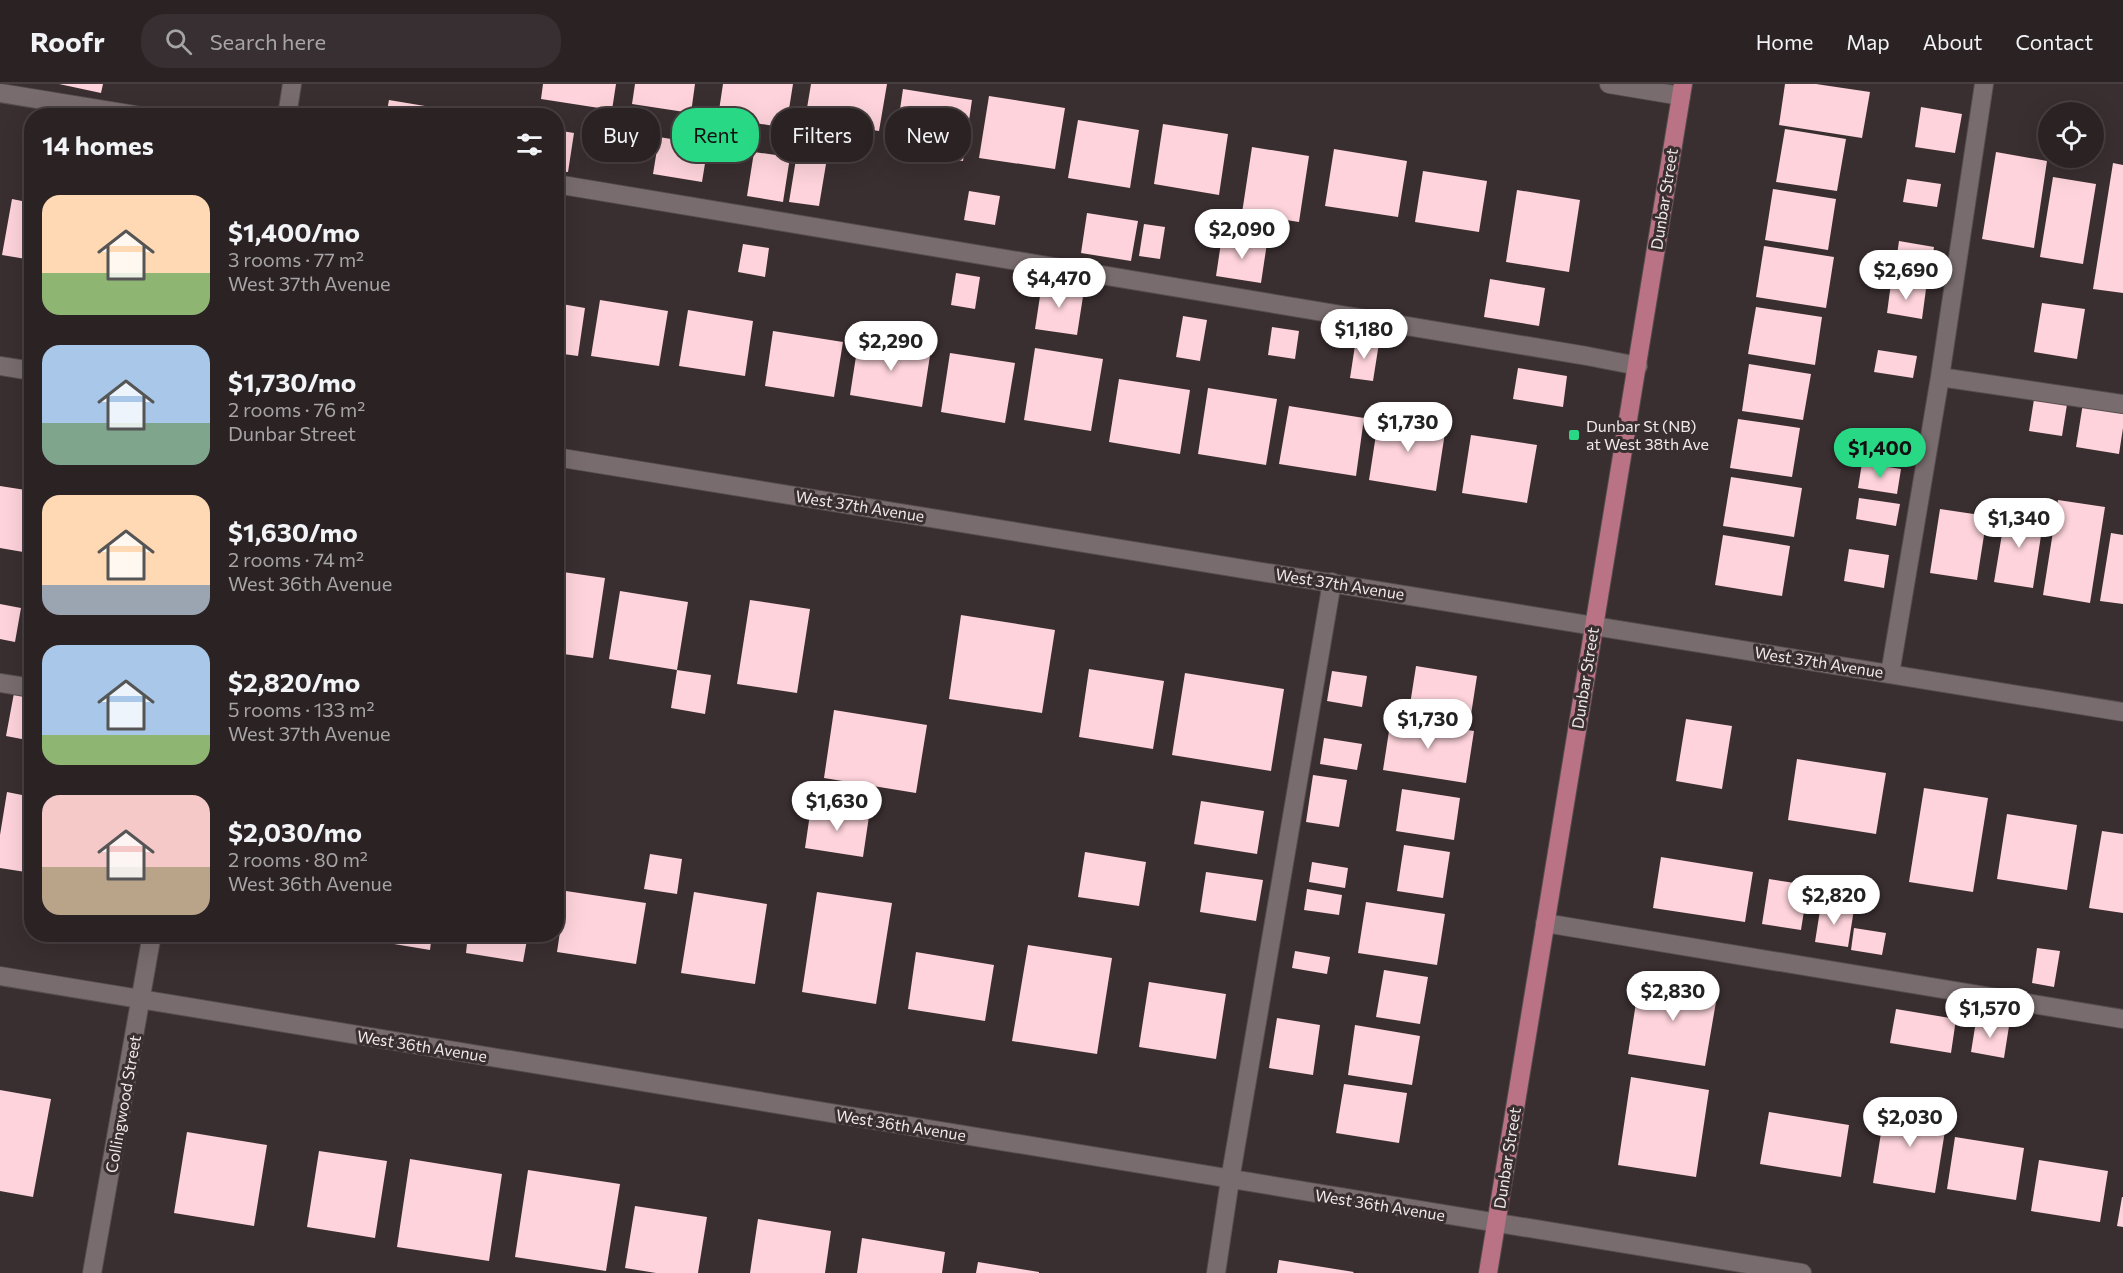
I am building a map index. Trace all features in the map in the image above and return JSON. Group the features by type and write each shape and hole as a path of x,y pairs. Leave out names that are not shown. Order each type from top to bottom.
{"main road":[{"name":"Dunbar Street","path":"1488,1273 1682,90"}],"street":[{"path":"288,108 292,84"},
{"path":"1609,84 1682,90"},
{"path":"1890,674 1940,377 1984,84"},
{"path":"0,93 92,108"},
{"path":"564,185 1638,366"},
{"path":"0,366 24,370"},
{"path":"1940,377 2123,404"},
{"name":"West 37th Avenue","path":"564,458 2123,712"},
{"path":"1216,1273 1332,582"},
{"path":"0,683 24,687"},
{"path":"1545,923 2123,1019"},
{"name":"Collingwood Street","path":"92,1273 151,942"},
{"name":"West 36th Avenue","path":"0,976 1802,1273"}],"building":[{"path":"59,84 103,84 101,93"},
{"path":"543,84 616,84 612,108 541,99"},
{"path":"635,84 695,84 692,108 672,108 672,110 632,104"},
{"path":"723,84 793,84 789,108 771,108 771,126 759,124 759,108 719,108"},
{"path":"811,84 887,84 879,131 873,130 873,108 807,108"},
{"path":"1785,84 1816,84 1870,92 1862,138 1779,125"},
{"path":"903,89 972,100 971,108 900,108"},
{"path":"989,96 1065,108 1055,169 979,158"},
{"path":"389,100 437,108 388,108"},
{"path":"1921,107 1962,114 1955,153 1915,147"},
{"path":"1078,120 1139,130 1130,188 1068,178"},
{"path":"1163,124 1228,134 1219,195 1154,184"},
{"path":"1785,129 1846,139 1837,191 1776,182"},
{"path":"564,131 574,133 568,172 564,172"},
{"path":"660,137 672,139 672,162 705,162 702,182 653,174 655,162 660,162"},
{"path":"1252,147 1309,156 1299,222 1242,213"},
{"path":"1334,149 1407,161 1398,217 1325,206"},
{"path":"1996,152 2038,159 2038,168 2046,168 2034,248 1982,239"},
{"path":"759,153 771,154 771,162 789,162 783,202 747,196 752,162 759,162"},
{"path":"796,162 826,162 819,206 789,202"},
{"path":"2113,163 2123,165 2123,293 2093,289"},
{"path":"1423,171 1487,181 1479,232 1415,222"},
{"path":"2053,177 2096,184 2083,264 2040,257"},
{"path":"1907,179 1941,184 1937,207 1903,202"},
{"path":"1773,189 1836,199 1828,250 1765,240"},
{"path":"1517,190 1580,200 1569,272 1506,262"},
{"path":"969,191 1000,196 995,225 964,220"},
{"path":"12,199 24,201 24,259 2,255"},
{"path":"1087,213 1138,221 1131,261 1081,253"},
{"path":"1144,224 1165,227 1160,259 1139,256"},
{"path":"1222,236 1267,243 1261,283 1216,276"},
{"path":"1899,241 1934,247 1931,267 1896,262"},
{"path":"743,244 769,248 765,277 738,272"},
{"path":"1764,246 1834,257 1826,308 1756,297"},
{"path":"956,273 980,277 975,309 951,305"},
{"path":"1490,279 1545,288 1539,326 1484,317"},
{"path":"1042,283 1084,290 1077,335 1035,329"},
{"path":"1891,283 1926,289 1922,319 1887,313"},
{"path":"600,300 668,311 659,366 591,356"},
{"path":"2042,303 2085,309 2077,359 2034,352"},
{"path":"564,304 585,308 578,356 564,354"},
{"path":"1756,307 1822,317 1815,365 1748,354"},
{"path":"688,310 753,321 745,376 679,366"},
{"path":"1183,316 1207,320 1200,361 1176,357"},
{"path":"1272,327 1299,331 1295,359 1268,355"},
{"path":"773,331 843,342 834,397 765,386"},
{"path":"859,337 931,349 922,407 850,395"},
{"path":"1356,339 1379,343 1373,381 1350,378"},
{"path":"1035,348 1103,359 1091,431 1024,420"},
{"path":"1878,350 1917,356 1913,378 1874,372"},
{"path":"950,353 1015,363 1005,423 941,412"},
{"path":"1749,364 1811,374 1803,420 1742,411"},
{"path":"1518,368 1567,376 1563,407 1513,399"},
{"path":"1119,379 1190,390 1180,454 1109,442"},
{"path":"1208,388 1277,399 1266,465 1198,454"},
{"path":"2035,393 2068,398 2062,436 2029,431"},
{"path":"2083,403 2123,409 2119,454 2076,447"},
{"path":"1289,406 1364,418 1356,476 1279,464"},
{"path":"1379,415 1446,426 1436,491 1369,480"},
{"path":"1738,419 1800,428 1792,477 1730,468"},
{"path":"1471,435 1537,445 1527,503 1462,493"},
{"path":"1862,463 1901,469 1897,494 1858,488"},
{"path":"1731,477 1802,488 1794,537 1723,526"},
{"path":"0,486 24,490 24,552 0,548"},
{"path":"1859,498 1900,504 1896,526 1856,519"},
{"path":"2058,500 2105,507 2090,603 2043,595"},
{"path":"1940,509 1987,516 1977,580 1930,573"},
{"path":"2006,510 2044,516 2033,588 1994,582"},
{"path":"2111,533 2123,535 2123,604 2100,601"},
{"path":"1723,535 1790,546 1782,596 1715,585"},
{"path":"1849,549 1889,555 1884,588 1844,581"},
{"path":"564,572 605,578 593,658 564,654"},
{"path":"620,591 688,602 677,670 609,659"},
{"path":"750,600 810,609 797,693 737,684"},
{"path":"0,604 21,608 15,642 0,639"},
{"path":"961,615 1055,630 1042,713 949,699"},
{"path":"1416,666 1477,676 1470,721 1409,711"},
{"path":"1089,669 1164,681 1153,749 1079,737"},
{"path":"677,670 711,675 705,714 671,708"},
{"path":"1332,671 1367,676 1362,707 1327,701"},
{"path":"1185,673 1284,689 1271,771 1172,755"},
{"path":"14,693 24,695 24,739 6,736"},
{"path":"834,710 927,725 916,793 824,778"},
{"path":"1391,718 1474,731 1466,783 1383,770"},
{"path":"1686,719 1732,726 1722,789 1676,781"},
{"path":"1324,738 1362,744 1357,770 1320,764"},
{"path":"1797,759 1886,773 1876,834 1788,820"},
{"path":"1313,775 1347,780 1339,827 1306,822"},
{"path":"1924,788 1988,798 1973,892 1909,882"},
{"path":"1402,789 1460,798 1454,840 1396,831"},
{"path":"7,792 24,795 24,872 0,868 0,835"},
{"path":"1201,801 1264,811 1257,854 1194,844"},
{"path":"811,807 869,816 863,857 805,848"},
{"path":"2007,814 2077,825 2067,890 1997,879"},
{"path":"2102,831 2123,834 2123,913 2089,908"},
{"path":"1404,845 1450,852 1443,898 1397,891"},
{"path":"1085,852 1146,862 1139,906 1078,897"},
{"path":"650,854 682,859 677,894 644,889"},
{"path":"1661,857 1753,872 1745,922 1653,908"},
{"path":"1312,862 1348,868 1345,888 1309,882"},
{"path":"1206,872 1263,880 1256,921 1200,912"},
{"path":"1769,879 1808,885 1801,930 1762,924"},
{"path":"1307,889 1342,895 1339,915 1304,910"},
{"path":"566,891 646,903 636,964 557,952 558,942 564,942"},
{"path":"694,892 767,904 755,984 681,973"},
{"path":"817,892 892,903 876,1004 802,992"},
{"path":"1366,902 1445,914 1437,965 1358,953"},
{"path":"1821,904 1854,909 1848,947 1815,942"},
{"path":"1854,928 1886,933 1882,955 1851,950"},
{"path":"382,942 431,942 430,950"},
{"path":"467,942 527,942 523,962 466,953"},
{"path":"1028,945 1112,958 1097,1054 1012,1041"},
{"path":"2037,948 2060,951 2054,987 2032,983"},
{"path":"1295,951 1330,957 1327,974 1292,968"},
{"path":"916,952 994,965 985,1021 908,1009"},
{"path":"1384,970 1428,977 1420,1024 1376,1017"},
{"path":"1640,977 1718,990 1705,1066 1628,1054"},
{"path":"1149,982 1226,994 1216,1059 1139,1047"},
{"path":"1896,1009 1956,1019 1951,1053 1890,1043"},
{"path":"1277,1018 1320,1025 1313,1075 1269,1068"},
{"path":"1976,1021 2009,1026 2004,1058 1971,1052"},
{"path":"1355,1025 1420,1036 1412,1085 1348,1075"},
{"path":"1631,1077 1709,1090 1696,1177 1618,1165"},
{"path":"1344,1084 1407,1093 1399,1143 1336,1133"},
{"path":"0,1090 51,1099 33,1197 0,1191"},
{"path":"1886,1102 1948,1112 1935,1193 1873,1183"},
{"path":"1769,1112 1849,1125 1841,1177 1760,1164"},
{"path":"187,1132 267,1145 254,1226 174,1213"},
{"path":"1955,1137 2024,1148 2016,1200 1947,1189"},
{"path":"319,1151 387,1161 375,1238 307,1227"},
{"path":"410,1159 502,1174 489,1261 397,1247"},
{"path":"2039,1160 2108,1171 2100,1222 2031,1211"},
{"path":"528,1170 620,1184 606,1271 515,1257"},
{"path":"2123,1197 2123,1227 2117,1226"},
{"path":"635,1206 707,1217 698,1273 656,1273 625,1268"},
{"path":"758,1219 831,1231 825,1273 750,1273"},
{"path":"862,1238 945,1252 942,1273 857,1273"},
{"path":"1279,1260 1354,1272 1277,1273"},
{"path":"978,1262 1039,1272 1039,1273 976,1273"}],"place":[{"name":"Dunbar St (NB) at West 38th Ave","path":"1574,435"}]}
